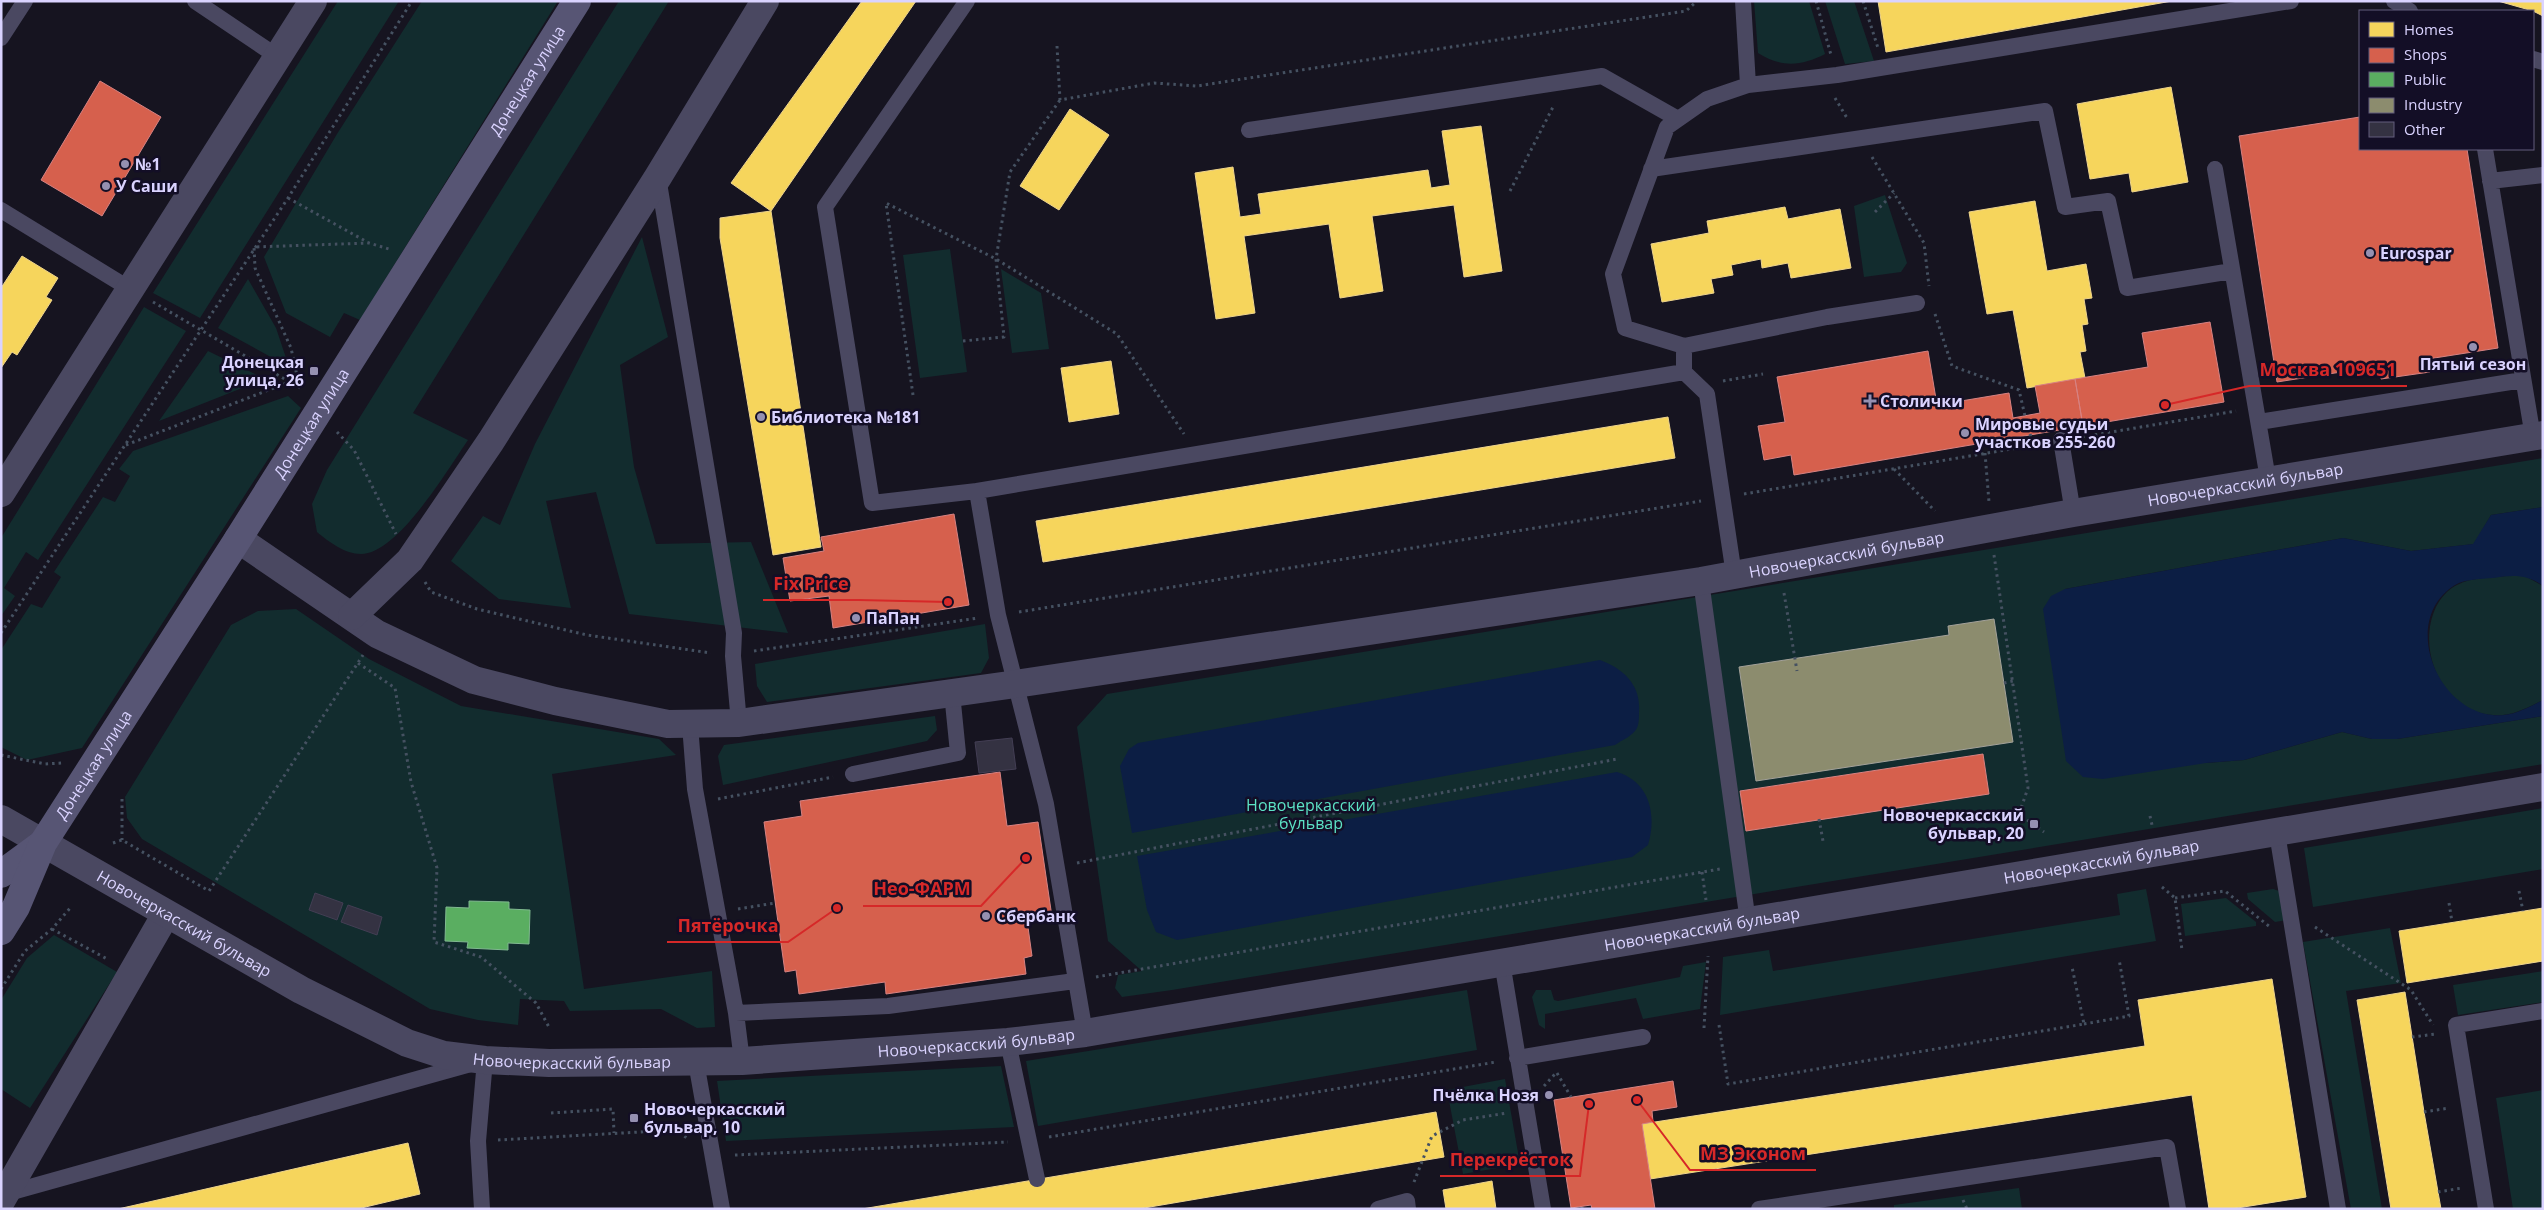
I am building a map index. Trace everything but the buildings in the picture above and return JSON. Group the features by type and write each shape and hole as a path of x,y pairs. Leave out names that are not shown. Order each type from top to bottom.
{"main road":[{"name":"Донецкая улица","path":"1,931 16,907 43,843 238,539 577,1"},
{"name":"Донецкая улица","path":"1,874 43,843"}],"street":[{"path":"1,493 313,1"},
{"path":"352,616 410,560 491,441 658,177 765,1"},
{"name":"Новочеркасский бульвар","path":"238,539 377,634 474,680 554,701 668,724 739,723 1016,684 1701,581 1957,533 2268,479 2538,436"},
{"name":"Новочеркасский бульвар","path":"1,819 300,990 407,1043 444,1055 485,1060 550,1063 696,1062 742,1061 1008,1042 1085,1033 2543,787"},
{"path":"3,1198 166,914"}],"lane":[{"path":"1,38 25,1"},
{"path":"195,1 278,57"},
{"path":"967,1 825,207 872,503 977,491 1684,372"},
{"path":"1743,1 1748,85"},
{"path":"1918,303 1827,316 1684,346 1625,328 1613,274 1667,127 1707,99 1748,85 1830,76 2291,1"},
{"path":"2394,1 2408,10"},
{"path":"1249,130 1602,76 1678,119"},
{"path":"1651,169 2045,111 2065,207 2108,201 2127,288 2232,271"},
{"path":"2485,150 2523,380 2538,436"},
{"path":"2215,169 2268,479"},
{"path":"2490,181 2543,174"},
{"path":"658,177 732,624 739,723"},
{"path":"2,212 130,290"},
{"path":"1684,346 1684,372 1707,394 1734,575"},
{"path":"2258,415 2523,380"},
{"path":"2061,440 2073,513"},
{"path":"977,491 998,615 1046,804 1085,1033"},
{"path":"1701,581 1748,922"},
{"path":"853,774 958,754 952,693"},
{"path":"690,725 698,803 736,1013 742,1061"},
{"path":"2277,833 2338,1209"},
{"path":"1502,962 1543,1209"},
{"path":"736,1013 888,1006 1075,981"},
{"path":"2486,1209 2456,1025 2543,1011"},
{"path":"1517,1058 1643,1037"},
{"path":"1008,1042 1037,1179"},
{"path":"3,1198 485,1060 478,1141 482,1209"},
{"path":"696,1062 722,1209"},
{"path":"1760,1209 2167,1147 2178,1209"},
{"path":"1378,1209 1407,1205"}],"path":[{"path":"1,633 200,328 288,198 412,1"},
{"path":"1060,100 1154,83 1197,86 1686,11 1697,1"},
{"path":"1816,1 1830,76 1860,139 1924,243 1930,291"},
{"path":"1863,1 1884,67"},
{"path":"963,341 1004,337 996,259 1010,172 1060,100 1057,46"},
{"path":"1510,191 1566,82"},
{"path":"1875,212 1894,193"},
{"path":"288,198 369,243 416,258"},
{"path":"913,395 886,203 996,259 1117,334 1197,453"},
{"path":"254,247 369,243"},
{"path":"254,247 255,268 291,348 299,385 308,404 318,411 354,450 410,560 431,592 477,609 587,635 733,656 756,650 998,615 1721,498 2061,440 2258,415"},
{"path":"130,290 299,385"},
{"path":"1934,310 1952,366 2019,390 2025,416"},
{"path":"1698,385 1763,374"},
{"path":"125,445 292,381"},
{"path":"2030,434 2033,445"},
{"path":"1985,453 1989,508"},
{"path":"1893,469 1957,533"},
{"path":"1994,548 2028,788 2019,814 2044,832"},
{"path":"1783,588 1797,671"},
{"path":"112,843 122,840 210,891 377,634"},
{"path":"358,663 395,688 411,782 437,868 434,942 482,957 536,1003 550,1029"},
{"path":"2004,683 2013,681"},
{"path":"1,755 44,764 64,763"},
{"path":"1056,867 1617,759"},
{"path":"698,803 853,774"},
{"path":"122,799 122,840"},
{"path":"2150,816 2152,825"},
{"path":"1819,820 1823,841"},
{"path":"1075,981 1741,865"},
{"path":"2162,887 2175,898 2182,950"},
{"path":"2175,898 2225,891 2271,928"},
{"path":"2519,891 2523,911"},
{"path":"717,912 775,903"},
{"path":"2449,903 2452,922"},
{"path":"1,988 25,950 52,929 71,907"},
{"path":"2315,927 2411,990 2442,1038 2456,1025"},
{"path":"52,929 132,973"},
{"path":"1719,1025 1728,1084 2129,1016 2119,959"},
{"path":"2072,967 2084,1024"},
{"path":"2412,1037 2439,1034"},
{"path":"478,1141 675,1130 712,1156 1029,1141 1517,1058"},
{"path":"2424,1112 2453,1107"},
{"path":"551,1113 613,1109 614,1133"},
{"path":"1407,1205 1432,1136 1463,1120 1526,1109"},
{"path":"2438,1192 2466,1187"}],"green space":[{"path":"338,1 399,1 200,318 153,293"},
{"path":"422,1 558,1 360,320 344,313 330,337 286,313 264,257 337,134"},
{"path":"619,1 669,1 413,413 468,440 421,508 391,540 375,550 361,554 343,550 317,532 312,504 327,470"},
{"path":"1754,1 1809,1 1825,54 1808,61 1791,64 1775,61 1758,53"},
{"path":"1825,1 1854,1 1874,61 1845,64"},
{"path":"1885,195 1907,263 1901,272 1864,277 1854,206"},
{"path":"642,237 668,337 620,365 634,467 656,544 751,542 788,633 629,614 596,492 546,501 571,608 499,599 451,561 483,516 500,525 535,444"},
{"path":"950,249 967,372 920,378 903,255"},
{"path":"1001,269 1041,293 1049,349 1012,353"},
{"path":"248,279 276,328 289,367 218,328"},
{"path":"144,307 186,331 38,560 26,552 4,588 15,596 1,616 1,538"},
{"path":"208,351 265,379 159,421"},
{"path":"288,396 301,408 82,748 27,760 1,747 1,650 31,604 42,608 61,577 54,572 103,497 115,502 130,476 119,469 133,451"},
{"name":"Новочеркасский бульвар","path":"2543,458 2543,507 2491,515 2474,544 2411,551 2343,538 2065,589 2206,763 2244,760 2342,732 2372,739 2397,739 2543,716 2543,764 1172,990 1122,997 1115,988 1118,975 1142,971 1108,941 1077,727 1107,694"},
{"path":"2525,576 2543,586 2543,700 2513,713 2503,715 2483,714 2466,707 2451,695 2440,681 2433,663 2429,644 2430,625 2436,607 2450,589 2462,582 2474,579"},
{"path":"296,609 369,659 461,706 659,739 676,755 552,774 584,989 712,971 715,1027 697,1028 661,1009 570,1011 564,1001 520,999 518,1025 478,1020 430,1009 142,839 127,818 125,797 231,625 258,611"},
{"path":"985,624 989,658 981,673 767,702 757,686 755,664"},
{"path":"935,716 937,730 927,741 723,785 718,756 724,745"},
{"path":"2543,808 2543,869 2313,907 2304,848"},
{"path":"2146,889 2156,941 1720,1015 1723,957 1769,950 1773,971 2120,915 2117,894"},
{"path":"2273,889 2279,891 2287,920 2275,922 2248,899 2247,893"},
{"path":"2226,898 2256,922 2256,926 2185,936 2181,904"},
{"path":"2390,928 2401,983 2346,991 2382,1209 2351,1209 2303,942"},
{"path":"54,935 117,972 30,1108 1,1089 1,1000 27,958"},
{"path":"1706,962 1700,1009 1643,1019 1636,998 1545,1014 1545,1029 1539,1025 1532,997 1536,990 1551,990 1554,1000 1558,1001 1680,977 1683,966"},
{"path":"2543,971 2543,1002 2458,1015 2453,985"},
{"path":"1467,990 1477,1050 1038,1126 1026,1061"},
{"path":"1001,1066 1014,1127 726,1141 717,1081"},
{"path":"1505,1079 1520,1164 1463,1174 1447,1090"},
{"path":"2543,1090 2543,1209 2513,1209 2496,1098"},
{"path":"2019,1188 2022,1209 1894,1209 1894,1205"}],"water":[{"path":"2543,507 2543,586 2525,577 2513,576 2473,580 2455,585 2438,601 2429,621 2428,644 2434,666 2445,686 2461,702 2481,713 2504,715 2519,711 2543,700 2543,716 2397,739 2372,739 2342,732 2244,760 2206,763 2103,779 2083,777 2066,761 2043,609 2051,596 2065,589 2343,538 2411,551 2473,544 2491,515"},
{"path":"1600,660 1616,668 1629,679 1634,686 1639,702 1637,728 1630,736 1615,745 1132,833 1120,766 1129,749 1138,743"},
{"path":"1617,772 1637,783 1644,792 1651,811 1651,834 1648,845 1632,857 1177,940 1156,932 1147,910 1137,856"}],"place":[{"name":"№1","path":"125,164"},
{"name":"У Саши","path":"106,186"},
{"name":"Eurospar","path":"2370,253"},
{"name":"Пятый сезон","path":"2473,347"},
{"name":"Донецкая улица, 26","path":"314,371"},
{"name":"Столички","path":"1870,401"},
{"name":"Москва 109651","path":"2165,405"},
{"name":"Библиотека №181","path":"761,417"},
{"name":"Мировые судьи участков 255-260","path":"1965,433"},
{"name":"Fix Price","path":"948,602"},
{"name":"ПаПан","path":"856,618"},
{"name":"Новочеркасский бульвар, 20","path":"2034,824"},
{"name":"Нео-ФАРМ","path":"1026,858"},
{"name":"Пятёрочка","path":"837,908"},
{"name":"Сбербанк","path":"986,916"},
{"name":"Пчёлка Нозя","path":"1549,1095"},
{"name":"МЗ Эконом","path":"1637,1100"},
{"name":"Перекрёсток","path":"1589,1104"},
{"name":"Новочеркасский бульвар, 10","path":"634,1118"}]}
